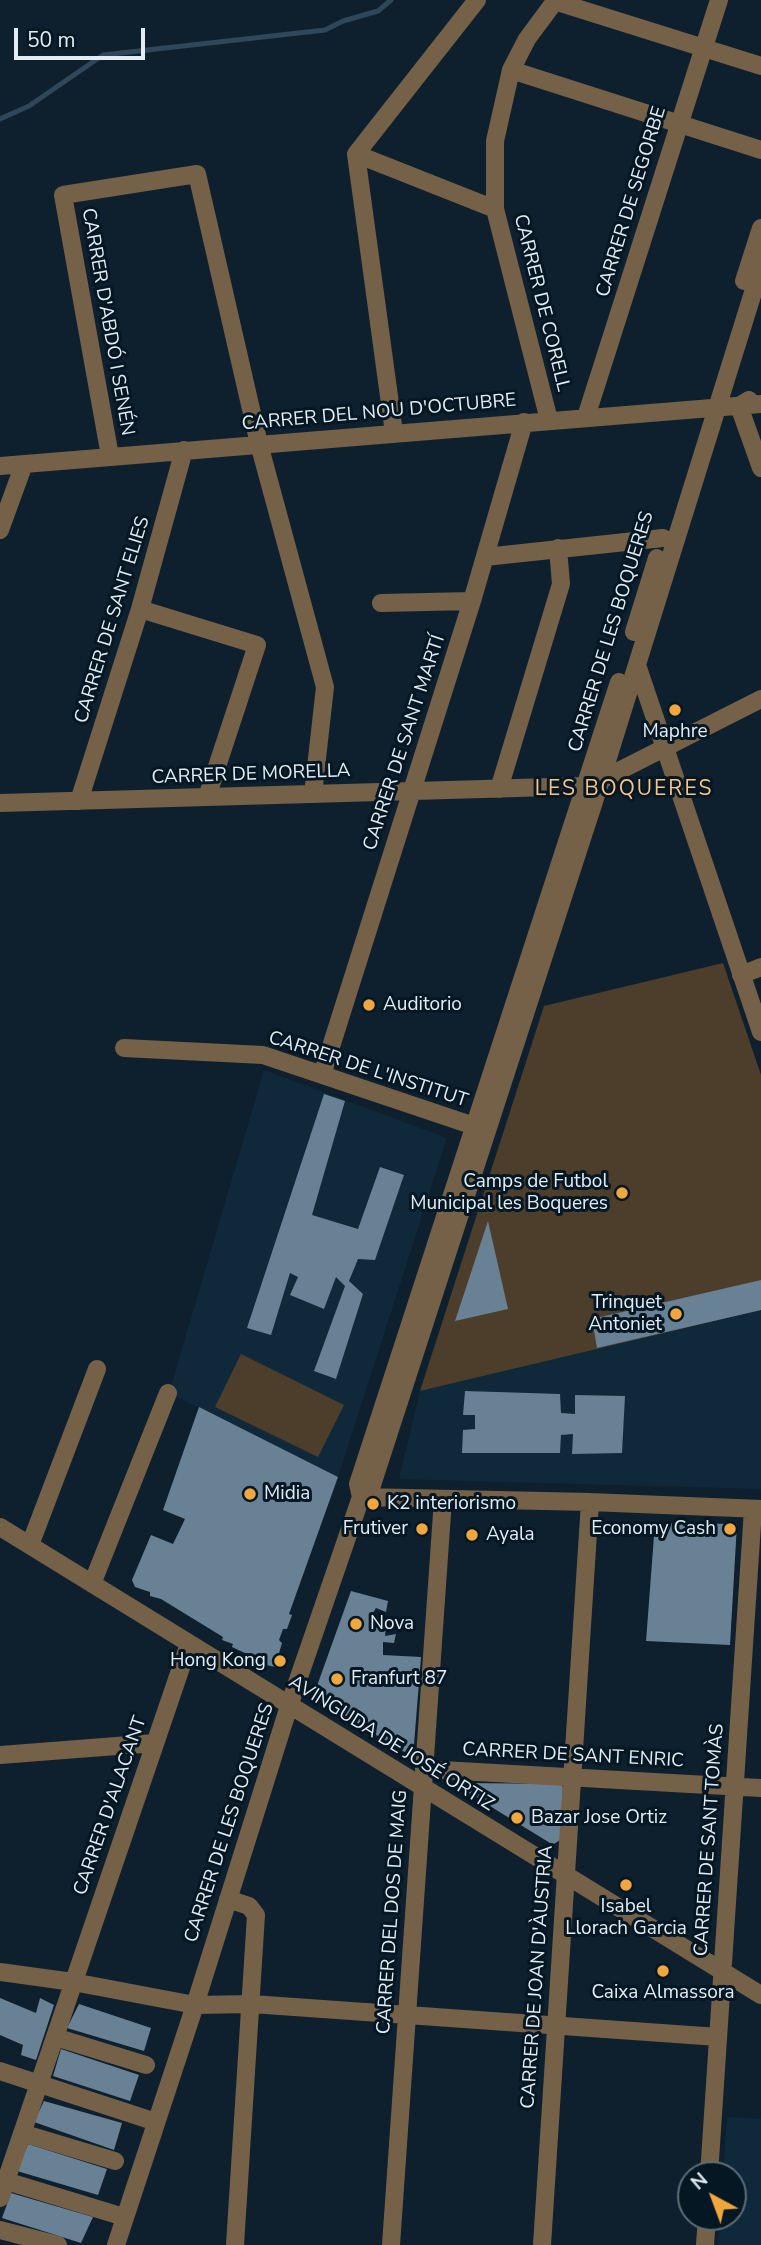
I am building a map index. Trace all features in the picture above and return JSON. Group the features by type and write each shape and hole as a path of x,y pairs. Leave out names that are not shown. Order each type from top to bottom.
{"street":[{"path":"394,433 356,154 477,0"},
{"name":"CARRER DE SEGORBE","path":"586,417 719,0"},
{"path":"555,1 761,66"},
{"name":"CARRER DE CORELL","path":"549,420 495,209 495,141 511,70 527,39 555,1"},
{"path":"511,70 761,150"},
{"path":"356,154 495,209"},
{"name":"CARRER D'ABDÓ I SENÉN","path":"110,456 63,195 197,174 259,444"},
{"name":"CARRER DE LES BOQUERES","path":"116,2245 289,1706 360,1497 358,1484 594,783 637,665 761,228"},
{"name":"CARRER DE LES BOQUERES","path":"594,783 663,538 761,267"},
{"path":"761,394 739,406 761,468"},
{"name":"CARRER DEL NOU D'OCTUBRE","path":"0,466 761,404"},
{"name":"CARRER DE SANT MARTÍ","path":"322,1075 472,601 524,422"},
{"path":"259,444 325,687 313,794"},
{"name":"CARRER DE SANT ELIES","path":"79,801 140,609 184,450"},
{"path":"0,530 24,464"},
{"path":"485,557 663,538"},
{"path":"499,789 561,584 558,548"},
{"path":"381,603 472,601"},
{"path":"140,609 257,645 208,797"},
{"path":"637,665 761,1032"},
{"path":"594,783 761,699"},
{"name":"CARRER DE MORELLA","path":"0,803 499,789 594,783"},
{"path":"741,975 761,967"},
{"name":"CARRER DE L'INSTITUT","path":"124,1048 263,1055 480,1128"},
{"path":"30,1545 97,1369"},
{"path":"92,1584 168,1393"},
{"path":"360,1497 757,1509"},
{"name":"CARRER DEL DOS DE MAIG","path":"391,2245 443,1499"},
{"name":"CARRER DE JOAN D'ÀUSTRIA","path":"542,2245 590,1502"},
{"name":"CARRER DE SANT TOMÀS","path":"710,2161 757,1509"},
{"name":"AVINGUDA DE JOSÉ ORTIZ","path":"0,1527 761,1995"},
{"name":"CARRER D'ALACANT","path":"73,1982 189,1644"},
{"path":"0,1755 156,1743"},
{"name":"CARRER DE SANT ENRIC","path":"424,1769 761,1788"},
{"path":"228,1899 249,1906 256,1914 235,2245"},
{"path":"0,1972 73,1982 195,2005 251,2004 718,2037"},
{"path":"73,1982 3,2189 124,2217"},
{"path":"55,2037 146,2065"},
{"path":"0,2071 156,2122"},
{"path":"22,2133 115,2161"},
{"path":"0,2231 58,2245"}],"shaded area":[{"name":"Camps de Futbol Municipal les Boqueres","path":"723,963 761,1075 761,1310 420,1391 544,1006"},
{"path":"264,1070 447,1138 338,1477 169,1393"},
{"path":"761,1310 761,1489 399,1479 420,1391"},
{"path":"241,1354 344,1405 318,1457 215,1407"},
{"path":"727,2117 761,2119 761,2245 718,2245 719,2231 747,2231 747,2161 724,2161"}],"building":[{"path":"324,1094 345,1101 312,1215 358,1229 380,1167 404,1175 375,1260 358,1259 349,1281 363,1294 336,1379 314,1371 345,1286 336,1277 324,1309 290,1295 298,1277 290,1273 271,1335 247,1328"},
{"path":"488,1221 508,1309 455,1321"},
{"name":"Trinquet Antoniet","path":"761,1280 761,1310 597,1348 592,1319"},
{"path":"465,1391 560,1394 561,1413 575,1414 575,1395 625,1396 622,1453 572,1454 573,1434 561,1435 560,1453 462,1453 463,1430 475,1429 475,1415 463,1415"},
{"path":"199,1407 338,1477 289,1614 292,1615 287,1629 283,1629 279,1640 282,1643 275,1667 258,1663 260,1660 232,1647 233,1644 222,1640 223,1637 161,1599 150,1596 150,1592 135,1587 132,1580 151,1535 173,1544 185,1519 163,1510"},
{"path":"655,1523 737,1524 730,1645 646,1641"},
{"path":"351,1591 388,1601 386,1612 376,1608 371,1616 386,1625 385,1636 396,1634 394,1643 383,1642 383,1655 421,1657 413,1757 313,1697"},
{"path":"467,1783 560,1784 563,1787 560,1840 554,1844 550,1843 467,1792"},
{"path":"0,1998 36,2013 40,1998 54,2005 36,2060 21,2055 23,2045 0,2035"},
{"path":"79,2004 151,2028 144,2051 67,2028"},
{"path":"61,2049 139,2075 130,2101 53,2076"},
{"path":"44,2101 122,2123 114,2150 34,2122"},
{"path":"28,2144 107,2169 98,2195 17,2171"},
{"path":"11,2193 93,2217 81,2243 2,2218"}],"waterway":[{"path":"0,119 29,106 103,55 325,30 343,21 378,11 391,0"}],"place":[{"name":"Maphre","path":"675,710"},
{"name":"Auditorio","path":"369,1005"},
{"name":"Camps de Futbol Municipal les Boqueres","path":"622,1193"},
{"name":"Trinquet Antoniet","path":"676,1314"},
{"name":"Midia","path":"250,1494"},
{"name":"K2 interiorismo","path":"373,1504"},
{"name":"Frutiver","path":"422,1529"},
{"name":"Economy Cash","path":"730,1529"},
{"name":"Ayala","path":"472,1535"},
{"name":"Nova","path":"356,1624"},
{"name":"Hong Kong","path":"280,1661"},
{"name":"Franfurt 87","path":"337,1679"},
{"name":"Bazar Jose Ortiz","path":"517,1818"},
{"name":"Isabel Llorach Garcia","path":"626,1885"},
{"name":"Caixa Almassora","path":"663,1971"}],"district":[{"name":"LES BOQUERES","path":"624,790"}]}
